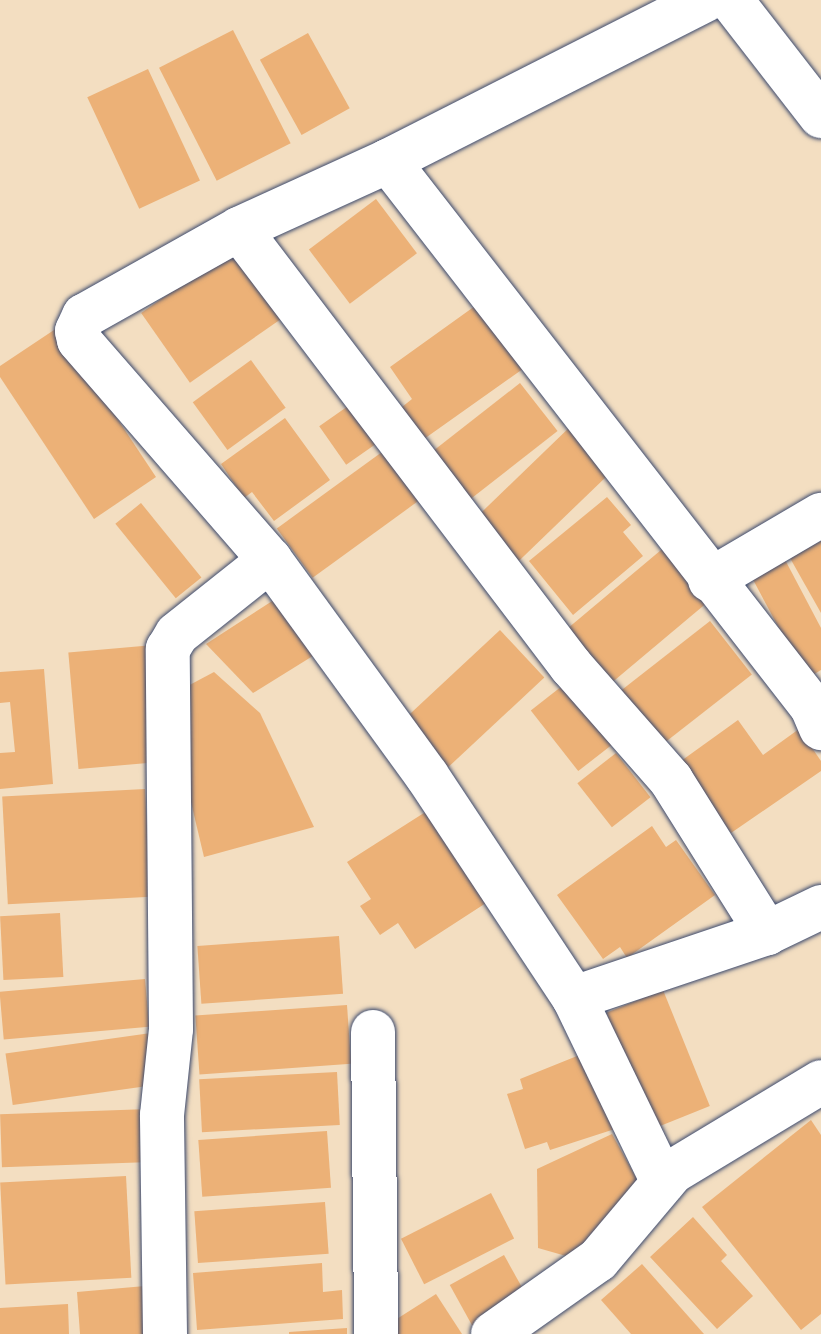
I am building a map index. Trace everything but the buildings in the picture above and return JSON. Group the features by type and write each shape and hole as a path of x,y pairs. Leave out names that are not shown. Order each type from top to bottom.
{"street":[{"path":"663,1182 574,998 427,776 270,560 79,340 77,331 84,316 239,229 388,161 705,0"},
{"path":"731,0 821,116"},
{"path":"388,161 710,580 818,712"},
{"path":"239,229 571,666 671,780 767,933"},
{"path":"710,580 821,515"},
{"path":"165,1334 162,1115 171,1029 168,649 177,634 270,560"},
{"path":"574,998 767,933 821,907"},
{"path":"373,1032 376,1334"},
{"path":"493,1334 604,1254 663,1182 821,1082"}]}
